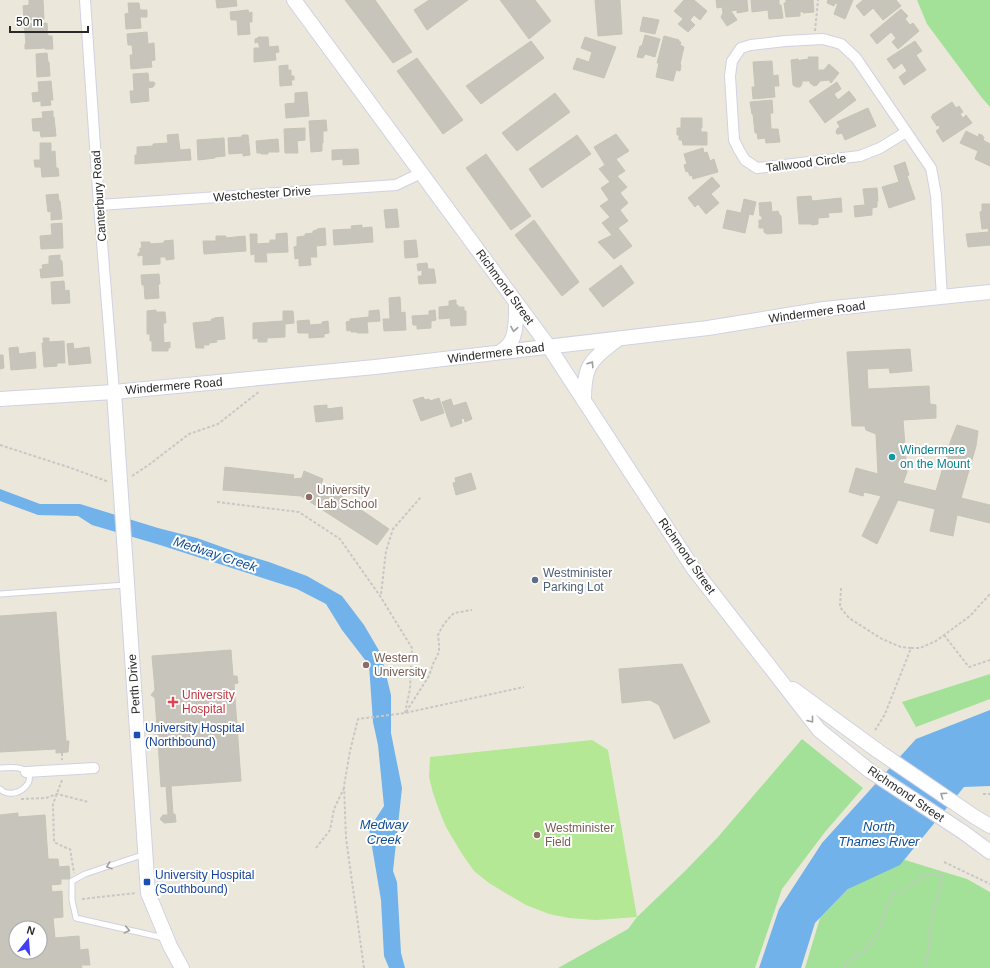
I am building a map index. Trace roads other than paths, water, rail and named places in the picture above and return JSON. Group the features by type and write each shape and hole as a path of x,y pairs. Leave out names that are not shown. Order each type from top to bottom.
{"main road":[{"name":"Richmond Street","path":"294,0 549,347 693,568 819,730 870,771 990,852"},
{"name":"Windermere Road","path":"0,399 114,392 375,367 708,328 824,309 990,292"},
{"path":"500,352 510,343 512,338 516,318 516,302"},
{"path":"584,401 584,385 588,368 593,360 619,339"},
{"name":"Perth Drive","path":"114,392 120,501 148,893 167,938 182,968"},
{"name":"Richmond Street","path":"778,678 878,752 990,826"}],"street":[{"name":"Canterbury Road","path":"85,0 114,392"},
{"name":"Tallwood Circle","path":"906,132 880,148 860,156 758,168 745,160 738,150 734,140 730,76 732,61 742,48 751,45 823,38 841,44 856,58 931,168 936,195 942,298"},
{"name":"Westchester Drive","path":"99,205 396,185 421,173"},
{"path":"26,772 94,768"}],"lane":[{"path":"0,594 127,585"},
{"path":"0,768 22,769 29,776 28,785 22,791 5,793 0,789"},
{"path":"146,853 85,874 72,881 72,900 76,918 167,938"}],"water":[{"name":"Medway Creek","path":"0,489 40,504 80,504 158,528 197,538 307,576 342,596 364,625 381,654 391,695 391,733 402,788 393,871 397,882 401,953 405,968 389,968 384,956 381,900 369,829 384,806 378,745 373,722 369,665 342,630 326,604 297,589 92,525 78,516 38,515 0,501"},
{"name":"North Thames River","path":"990,710 990,786 964,787 900,865 848,889 815,923 801,968 759,968 779,909 822,843 916,739"}],"place":[{"name":"Windermere on the Mount","path":"892,457"},
{"name":"University Lab School","path":"309,497"},
{"name":"Westminister Parking Lot","path":"535,580"},
{"name":"Western University","path":"366,665"},
{"name":"University Hospital","path":"173,702"},
{"name":"University Hospital (Northbound)","path":"137,735"},
{"name":"Westminister Field","path":"537,835"},
{"name":"University Hospital (Southbound)","path":"147,882"}]}
